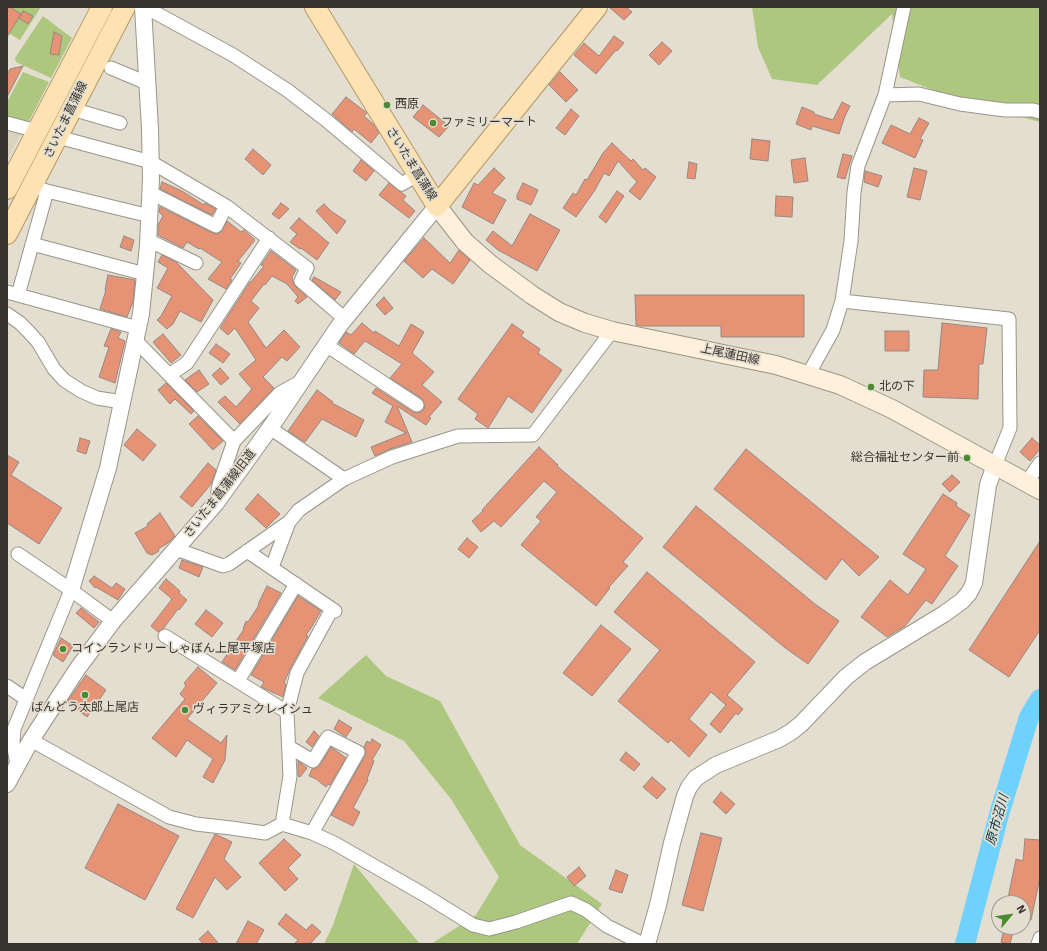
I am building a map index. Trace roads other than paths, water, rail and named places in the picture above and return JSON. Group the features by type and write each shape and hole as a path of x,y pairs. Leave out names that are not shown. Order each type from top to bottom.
{"main road":[{"name":"さいたま菖蒲線","path":"7,189 102,7"},
{"name":"さいたま菖蒲線","path":"7,234 40,189 58,138 125,7"},
{"name":"さいたま菖蒲線","path":"315,7 437,206 598,7"},
{"path":"88,34 90,43 94,47 100,47 106,42"},
{"name":"上尾蓮田線","path":"437,206 450,225 465,242 508,278 559,312 586,323 612,331 776,365 840,385 866,396 1034,486"}],"street":[{"path":"17,764 13,743 14,729 71,590 108,468 137,335 145,274 151,193 144,7"},
{"path":"144,7 233,55 287,90 326,120 402,184 417,174"},
{"path":"808,375 833,330 842,301 851,241 854,192 858,166 885,95 904,7"},
{"path":"111,68 147,83"},
{"path":"885,95 918,94 960,104 1005,110 1033,110 1040,112"},
{"path":"72,109 120,122"},
{"path":"7,124 36,131"},
{"path":"58,138 151,162 226,206 307,268 301,281 345,320"},
{"path":"150,216 40,189 32,244 13,294 137,335 169,375 234,441"},
{"path":"151,193 216,226 226,206"},
{"name":"さいたま菖蒲線旧道","path":"7,784 31,740 78,668 113,621 216,503 270,428 326,345 437,206"},
{"path":"169,375 187,363 269,238"},
{"path":"148,240 196,263"},
{"path":"32,244 145,274"},
{"path":"647,944 658,905 675,830 685,796 689,787 696,778 716,765 779,739 791,732 846,677 865,662 944,614 962,601 969,593 974,583 988,485 1010,428 1009,319 842,301"},
{"path":"7,314 20,322 38,342 54,369 64,380 81,391 97,398 122,402"},
{"path":"272,567 289,522 298,510 344,479 392,458 458,436 533,435 612,331"},
{"path":"326,345 417,405"},
{"path":"216,503 219,485 234,441 280,393 300,382"},
{"path":"270,428 344,479"},
{"path":"1034,486 1040,463"},
{"path":"176,550 223,566 229,564 289,522"},
{"path":"248,551 333,610 297,673 287,712 290,776 282,824"},
{"path":"18,554 113,621"},
{"path":"238,681 296,584"},
{"path":"165,636 287,712"},
{"path":"7,686 26,699"},
{"path":"289,747 313,761 328,737 358,752 312,834"},
{"path":"31,740 169,817 196,824 265,833 282,824 334,843 423,894 473,925 489,929 516,922 571,903 586,910 607,926 643,944"},
{"path":"1038,944 1040,938"}],"waterway":[{"name":"原市沼川","path":"965,944 1000,811 1029,717 1040,699"}],"place":[{"name":"西原","path":"387,105"},
{"name":"ファミリーマート","path":"433,123"},
{"name":"北の下","path":"871,387"},
{"name":"総合福祉センター前","path":"967,458"},
{"name":"コインランドリーしゃぼん上尾平塚店","path":"63,649"},
{"name":"ばんどう太郎上尾店","path":"85,695"},
{"name":"ヴィラアミクレイシュ","path":"185,710"}]}
